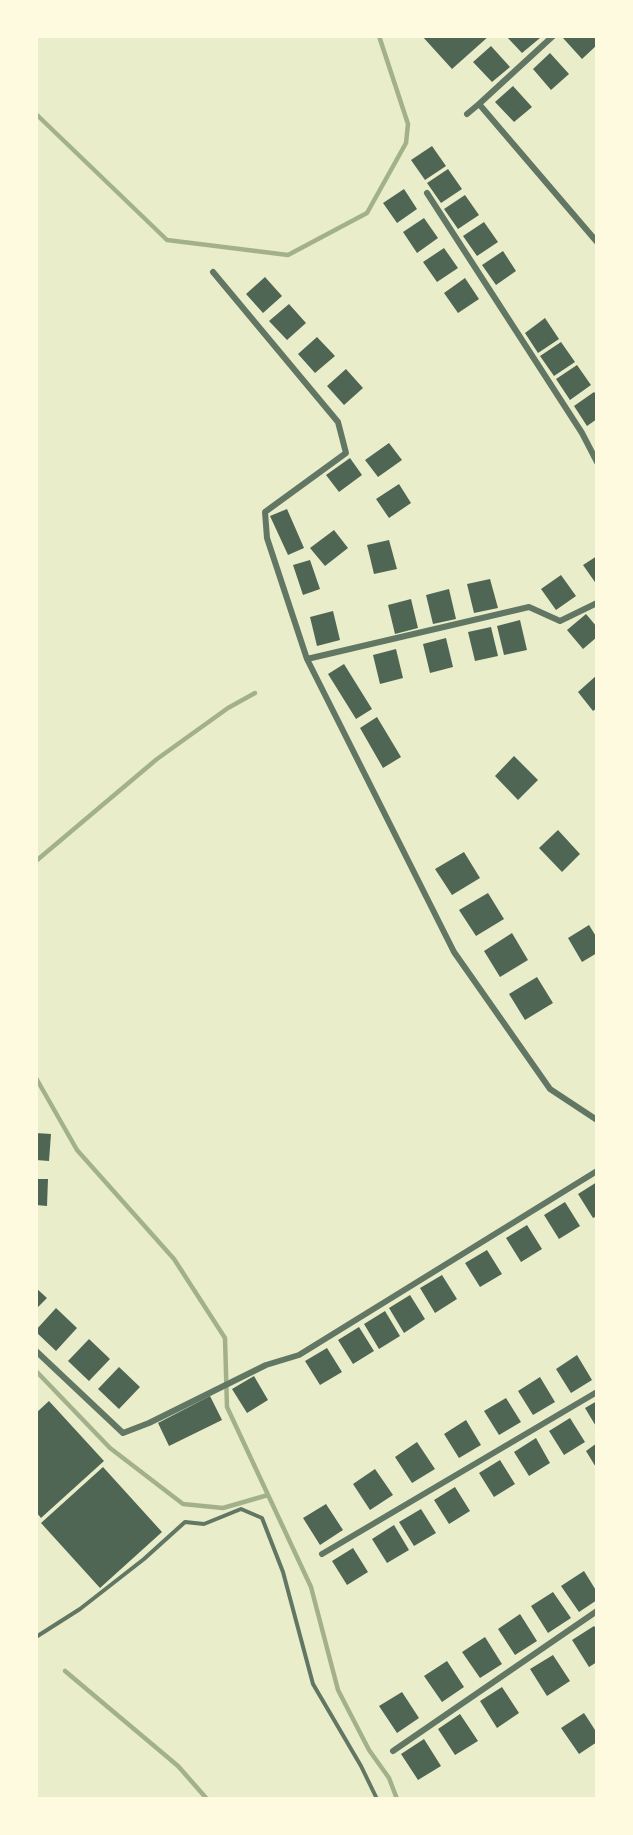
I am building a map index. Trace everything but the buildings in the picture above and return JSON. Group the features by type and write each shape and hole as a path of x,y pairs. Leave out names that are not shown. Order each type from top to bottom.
{"street":[{"path":"467,114 553,36"},
{"path":"479,104 597,242"},
{"path":"427,193 582,433 597,462"},
{"path":"213,272 338,422 346,453 265,512 267,538 307,659 454,952 550,1089 597,1120"},
{"path":"307,659 529,607 560,621 597,603"},
{"path":"36,1351 123,1433 149,1423 266,1365 299,1355 597,1171"},
{"path":"322,1554 597,1392"},
{"path":"393,1751 597,1611"}],"lane":[{"path":"36,1637 80,1609 144,1559 185,1522 204,1524 241,1509 262,1518 283,1572 312,1684 361,1766 377,1799"}],"waterway":[{"path":"36,114 167,240 288,255 367,213 406,143 408,124 379,36"},
{"path":"36,861 157,759 228,708 255,693"},
{"path":"36,1078 77,1150 174,1259 225,1338 227,1407 311,1587 338,1690 369,1750 389,1778 397,1799"},
{"path":"36,1371 110,1448 183,1504 223,1508 268,1495"},
{"path":"65,1671 178,1766 207,1799"}]}
